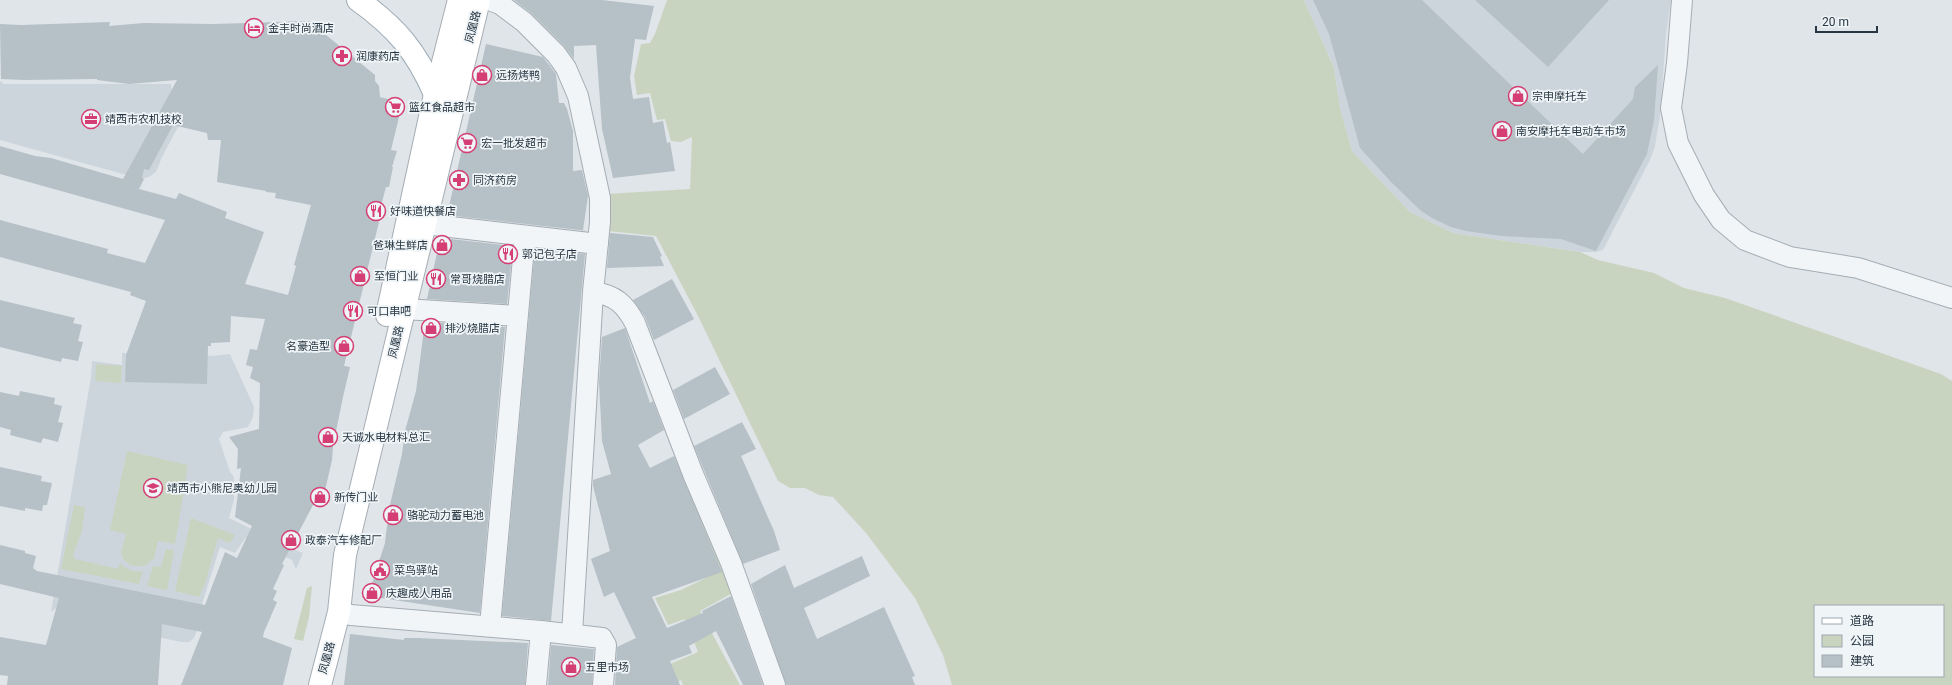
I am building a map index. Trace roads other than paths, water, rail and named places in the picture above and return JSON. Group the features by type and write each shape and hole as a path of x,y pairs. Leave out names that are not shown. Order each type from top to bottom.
{"main road":[{"path":"358,0 392,27 410,47 423,66 435,94"},
{"name":"凤凰路","path":"306,685 327,604 334,552 435,94 459,0"},
{"name":"凤凰路","path":"320,685 339,612 345,555 360,500 424,224 482,3"}],"street":[{"path":"1682,0 1677,63 1671,108 1678,143 1704,195 1720,220 1745,240 1790,257 1858,268 1952,298"},
{"path":"482,3 500,4 524,22 556,54 566,68 578,96 600,198 572,634"},
{"path":"424,224 598,244"},
{"path":"490,626 525,236"},
{"path":"593,292 616,298 629,312 693,474 731,562 775,685"},
{"path":"404,309 517,316"},
{"path":"339,612 351,615 490,626 602,638 605,640 606,656 603,685"},
{"path":"536,685 541,631"}],"place":[{"name":"金丰时尚酒店","path":"254,28"},
{"name":"润康药店","path":"342,56"},
{"name":"远扬烤鸭","path":"482,75"},
{"name":"宗申摩托车","path":"1518,96"},
{"name":"篮红食品超市","path":"395,107"},
{"name":"靖西市农机技校","path":"91,119"},
{"name":"南安摩托车电动车市场","path":"1502,131"},
{"name":"宏一批发超市","path":"467,143"},
{"name":"同济药房","path":"459,180"},
{"name":"好味道快餐店","path":"376,211"},
{"name":"爸琳生鲜店","path":"442,245"},
{"name":"郭记包子店","path":"508,254"},
{"name":"至恒门业","path":"360,276"},
{"name":"常哥烧腊店","path":"436,279"},
{"name":"可口串吧","path":"353,311"},
{"name":"排沙烧腊店","path":"431,328"},
{"name":"名豪造型","path":"344,346"},
{"name":"天诚水电材料总汇","path":"328,437"},
{"name":"靖西市小熊尼奥幼儿园","path":"153,488"},
{"name":"新传门业","path":"320,497"},
{"name":"骆驼动力蓄电池","path":"393,515"},
{"name":"政泰汽车修配厂","path":"291,540"},
{"name":"菜鸟驿站","path":"380,570"},
{"name":"庆趣成人用品","path":"372,593"},
{"name":"五里市场","path":"571,667"}]}
